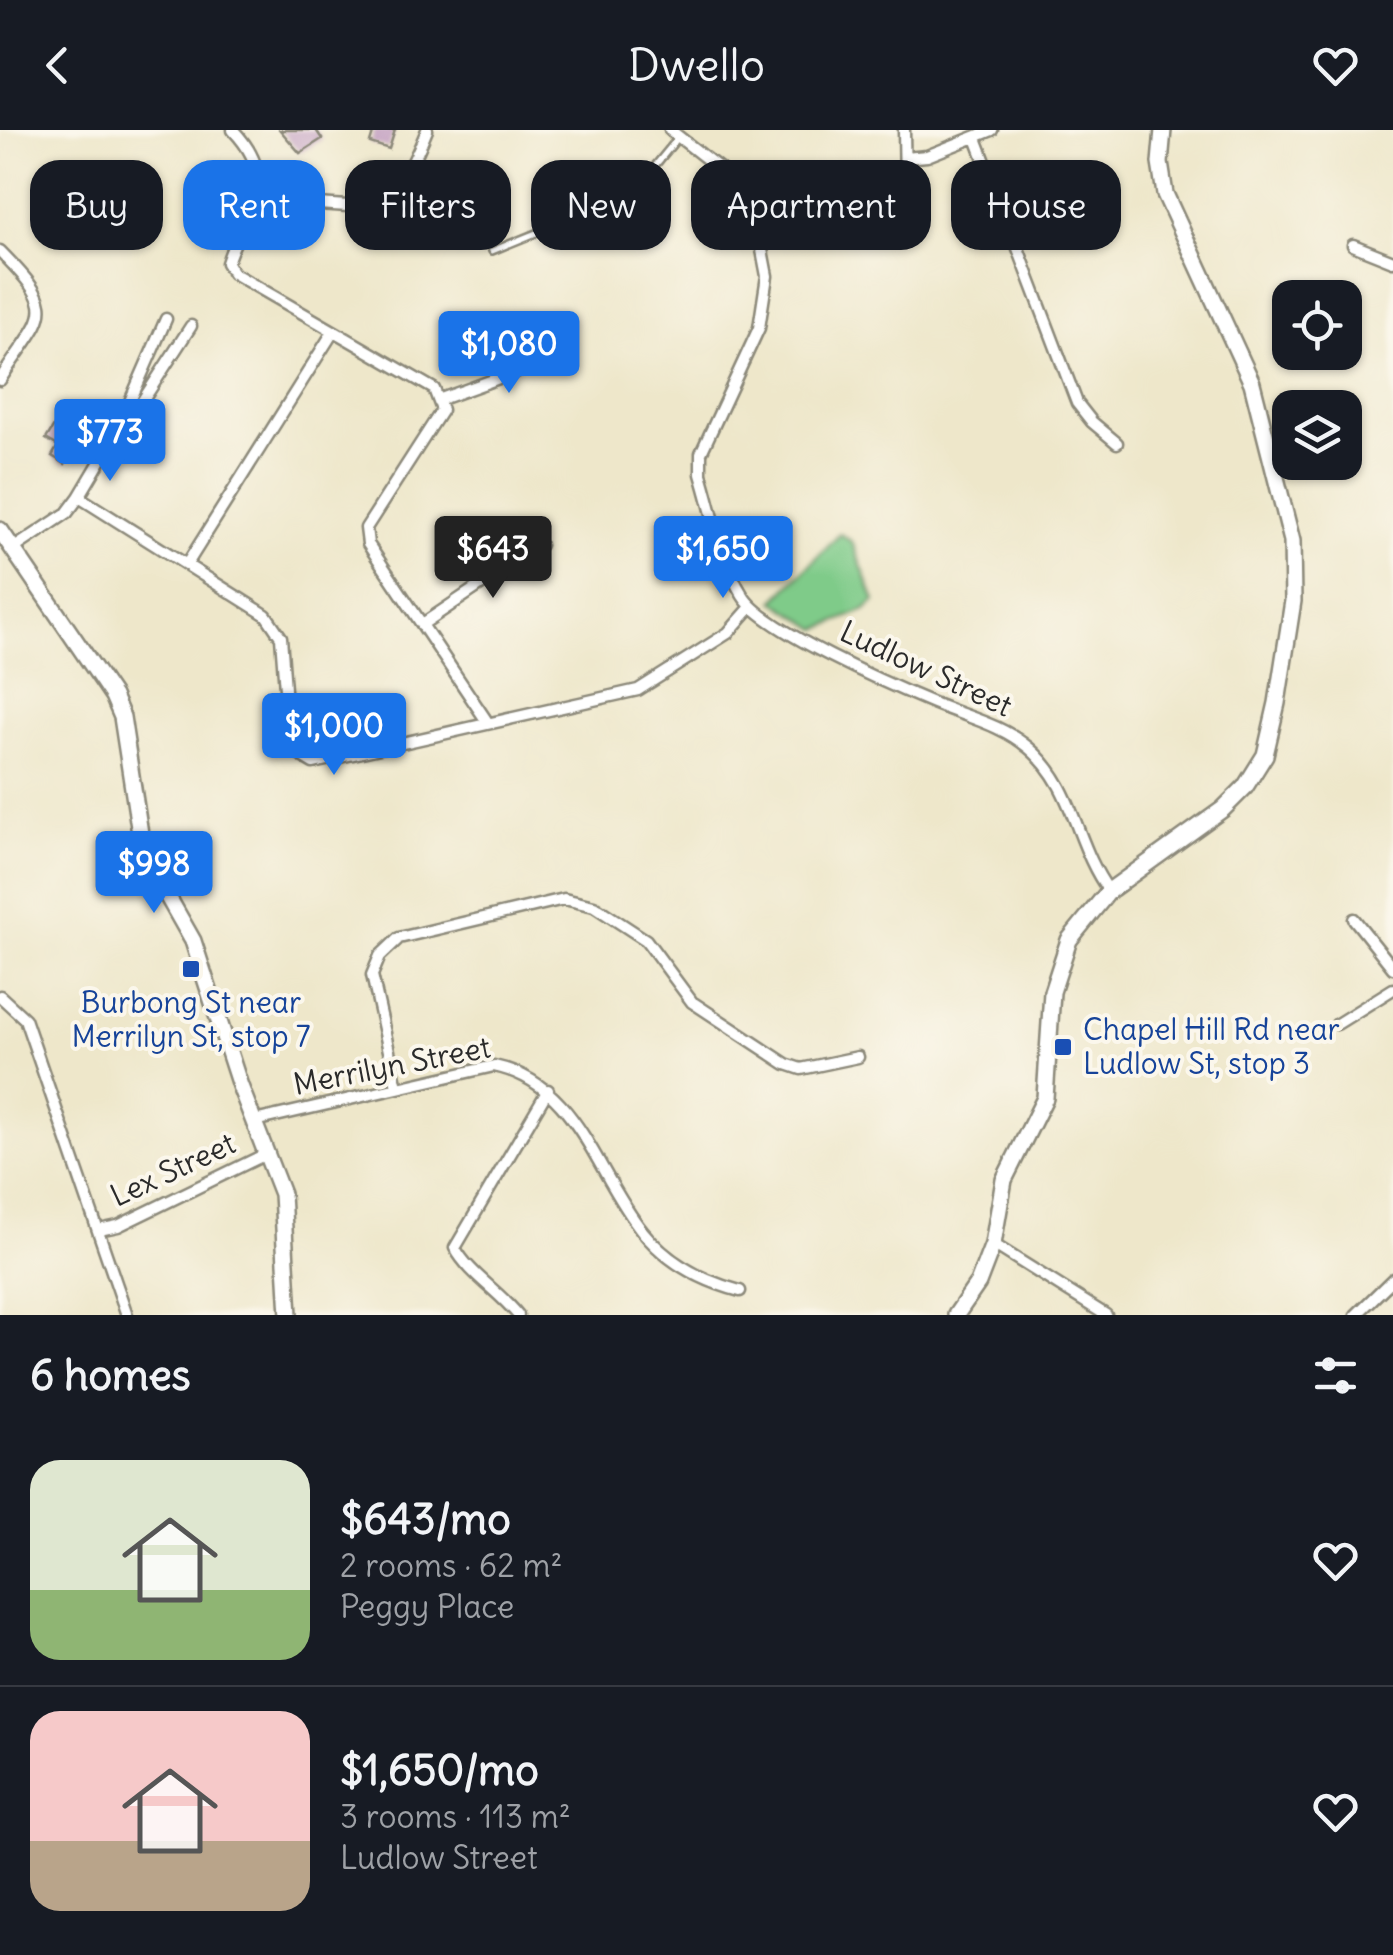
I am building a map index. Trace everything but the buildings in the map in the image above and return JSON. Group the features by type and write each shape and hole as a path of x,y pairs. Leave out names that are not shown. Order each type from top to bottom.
{"main road":[{"path":"956,1315 978,1283 993,1244 1004,1180 1045,1098 1058,967 1085,916 1109,891 1222,810 1256,771 1271,734 1295,581 1292,541 1252,383 1165,194 1160,163 1163,130"},
{"path":"0,530 118,707 143,853 193,941 282,1194 289,1315"}],"street":[{"path":"233,130 255,160"},
{"path":"325,204 380,204 392,195 427,130"},
{"path":"904,130 905,158 992,130"},
{"name":"Ludlow Street","path":"675,134 740,188 760,224 767,276 765,310 701,452 701,474 730,570 752,608 786,631 1025,744 1058,777 1096,875 1109,891"},
{"path":"976,138 1078,402 1092,422 1117,444"},
{"path":"1352,245 1393,261"},
{"path":"232,250 226,263 233,272 434,389 442,399 442,410 366,528 368,544 488,723"},
{"path":"0,251 38,290 42,302 40,317 0,380"},
{"path":"13,549 68,513 80,497 107,450 166,318"},
{"path":"107,450 135,417 191,326"},
{"path":"187,564 333,332"},
{"path":"442,399 562,356"},
{"path":"80,497 266,615 281,637 289,742 298,754 313,763 638,690 736,627 752,608"},
{"path":"424,623 540,545"},
{"path":"397,1087 372,975 380,956 399,938 564,899 594,906 646,940 692,1002 786,1064 801,1069 858,1057"},
{"path":"1354,919 1393,968"},
{"path":"1338,1024 1393,988"},
{"path":"0,996 26,1019 128,1315"},
{"name":"Merrilyn Street","path":"254,1121 494,1066 518,1070 548,1090 567,1109 641,1230 662,1253 685,1270 740,1291"},
{"path":"518,1315 489,1281 464,1264 454,1248 548,1090"},
{"name":"Lex Street","path":"99,1230 118,1226 268,1153"},
{"path":"993,1244 1106,1315"},
{"path":"1356,1315 1393,1279"}],"lane":[{"path":"492,252 541,230 602,217 622,206 675,134"}],"green space":[{"path":"840,534 852,542 875,601 866,610 818,629 774,601"}],"place":[{"name":"Burbong St near Merrilyn St, stop 7","path":"191,969"},
{"name":"Chapel Hill Rd near Ludlow St, stop 3","path":"1063,1047"}]}
